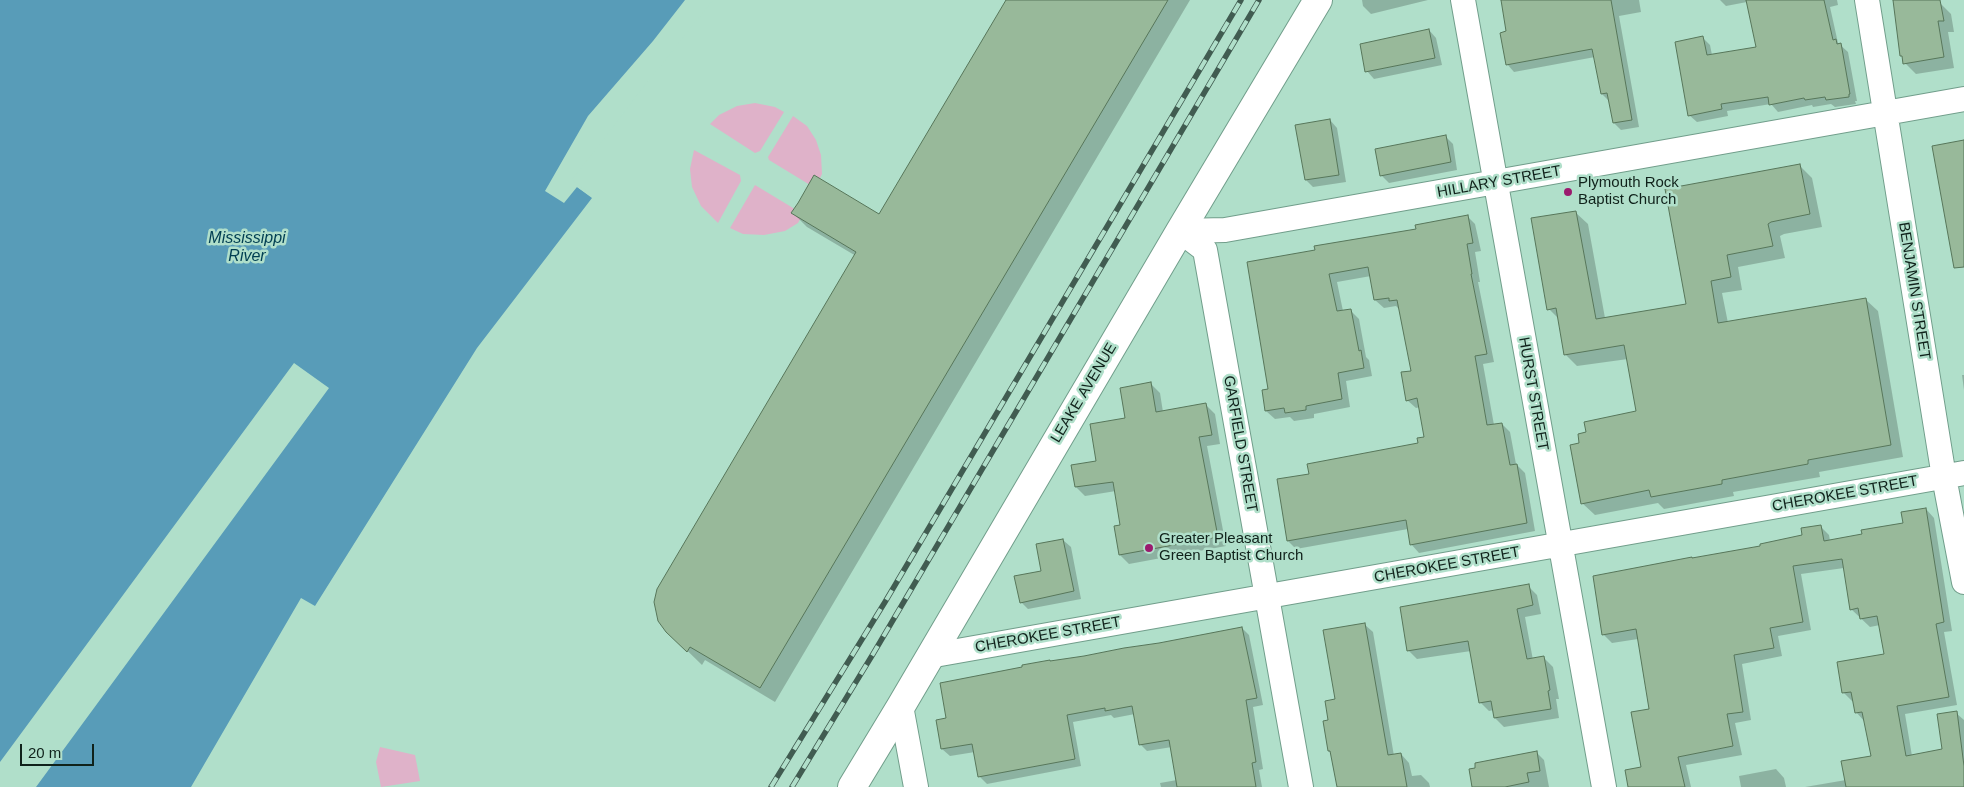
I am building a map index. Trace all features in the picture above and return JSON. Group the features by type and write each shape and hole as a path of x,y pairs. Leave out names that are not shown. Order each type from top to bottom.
{"street":[{"name":"LEAKE AVENUE","path":"852,787 1318,0"},
{"name":"HURST STREET","path":"1463,0 1604,787"},
{"name":"BENJAMIN STREET","path":"1866,0 1885,112 1954,475 1964,582"},
{"name":"HILLARY STREET","path":"1180,231 1225,230 1964,98"},
{"name":"GARFIELD STREET","path":"1180,231 1205,250 1301,787"},
{"name":"CHEROKEE STREET","path":"929,656 1954,475"},
{"path":"901,706 916,787"}],"shaded area":[{"path":"755,103 775,107 784,112 760,151 755,153 710,124 719,115 737,106"},
{"path":"793,116 807,126 816,140 821,155 822,174 815,188 769,160 768,157"},
{"path":"694,150 740,175 741,181 718,223 701,206 692,187 690,169"},
{"path":"755,185 803,214 798,223 785,231 764,235 743,234 730,228"},
{"path":"380,747 415,755 420,781 381,787 376,762"}],"water":[{"name":"Mississippi River","path":"0,0 711,0 569,181 592,198 477,348 315,606 301,598 191,787 0,787"}],"pier":[{"path":"685,0 713,0 572,180 591,194 590,196 577,187 564,203 545,191 588,116 653,41"},
{"path":"294,363 329,388 36,787 0,787 0,762"}],"building":[{"path":"1006,0 1168,0 760,688 690,647 687,652 666,632 658,621 654,602 657,589 856,252 791,213 814,175 879,214"},
{"path":"1501,0 1611,0 1632,120 1613,123 1607,93 1601,94 1592,49 1506,65 1500,33 1506,31"},
{"path":"1746,0 1824,0 1833,40 1836,39 1837,44 1841,43 1849,97 1826,100 1825,97 1805,100 1804,98 1769,105 1768,97 1721,104 1722,109 1688,116 1675,42 1703,36 1707,55 1756,47"},
{"path":"1893,0 1940,0 1944,21 1938,21 1944,57 1903,64 1902,56 1900,56"},
{"path":"1429,29 1435,58 1365,72 1360,44"},
{"path":"1330,119 1339,175 1305,180 1295,125"},
{"path":"1446,135 1451,162 1380,176 1375,149"},
{"path":"1964,140 1964,267 1954,268 1932,146"},
{"path":"1800,164 1810,214 1768,224 1773,246 1727,255 1731,277 1711,281 1718,323 1866,298 1891,445 1808,460 1808,464 1722,480 1722,484 1651,497 1649,490 1581,504 1570,445 1579,443 1578,434 1586,432 1584,422 1636,411 1624,345 1564,355 1556,308 1547,310 1531,218 1576,211 1596,319 1686,304 1665,189"},
{"path":"1468,215 1473,243 1467,244 1471,274 1487,354 1475,356 1487,425 1502,423 1510,465 1517,464 1527,523 1410,545 1406,520 1287,541 1277,479 1309,474 1307,464 1418,443 1417,438 1424,437 1417,398 1406,401 1401,372 1411,371 1397,300 1389,301 1389,298 1374,300 1368,267 1329,274 1337,311 1351,309 1364,368 1338,373 1342,399 1306,406 1306,410 1285,413 1284,408 1265,411 1262,390 1268,389 1247,262 1315,250 1314,246 1416,229 1415,225"},
{"path":"1151,382 1156,412 1206,403 1212,435 1199,437 1218,537 1119,555 1114,526 1120,525 1113,482 1075,487 1071,465 1096,461 1090,424 1125,418 1120,388"},
{"path":"1926,508 1944,622 1936,624 1949,697 1897,706 1906,756 1942,749 1937,714 1957,711 1964,766 1964,787 1846,787 1841,761 1871,756 1862,712 1855,713 1851,692 1842,693 1837,662 1884,654 1877,616 1860,619 1858,608 1850,610 1842,559 1793,566 1803,622 1770,628 1774,648 1734,655 1743,712 1727,714 1733,746 1678,757 1685,787 1628,787 1625,770 1641,767 1631,712 1649,709 1636,629 1602,635 1593,576 1760,546 1760,544 1802,535 1801,528 1821,525 1824,541 1862,534 1861,530 1903,523 1901,512"},
{"path":"1063,539 1074,591 1020,603 1014,576 1041,571 1036,544"},
{"path":"1529,584 1533,605 1517,609 1527,659 1544,656 1551,709 1494,718 1491,701 1479,703 1468,641 1407,651 1400,607"},
{"path":"1365,623 1388,755 1401,753 1407,787 1337,787 1323,721 1328,720 1325,701 1335,699 1323,630"},
{"path":"1242,627 1257,698 1246,700 1256,762 1252,763 1256,787 1177,787 1169,740 1139,745 1132,706 1105,711 1105,708 1067,715 1075,759 978,777 972,744 941,749 936,720 946,718 940,683 1022,667 1022,665 1084,656"},
{"path":"1537,751 1540,771 1527,773 1529,782 1505,787 1472,787 1469,769 1475,768 1475,763"}],"railway":[{"path":"771,787 885,602 1241,0"},
{"path":"792,787 873,654 1259,0"}],"place":[{"name":"Plymouth Rock Baptist Church","path":"1568,192"},
{"name":"Greater Pleasant Green Baptist Church","path":"1149,548"}]}
